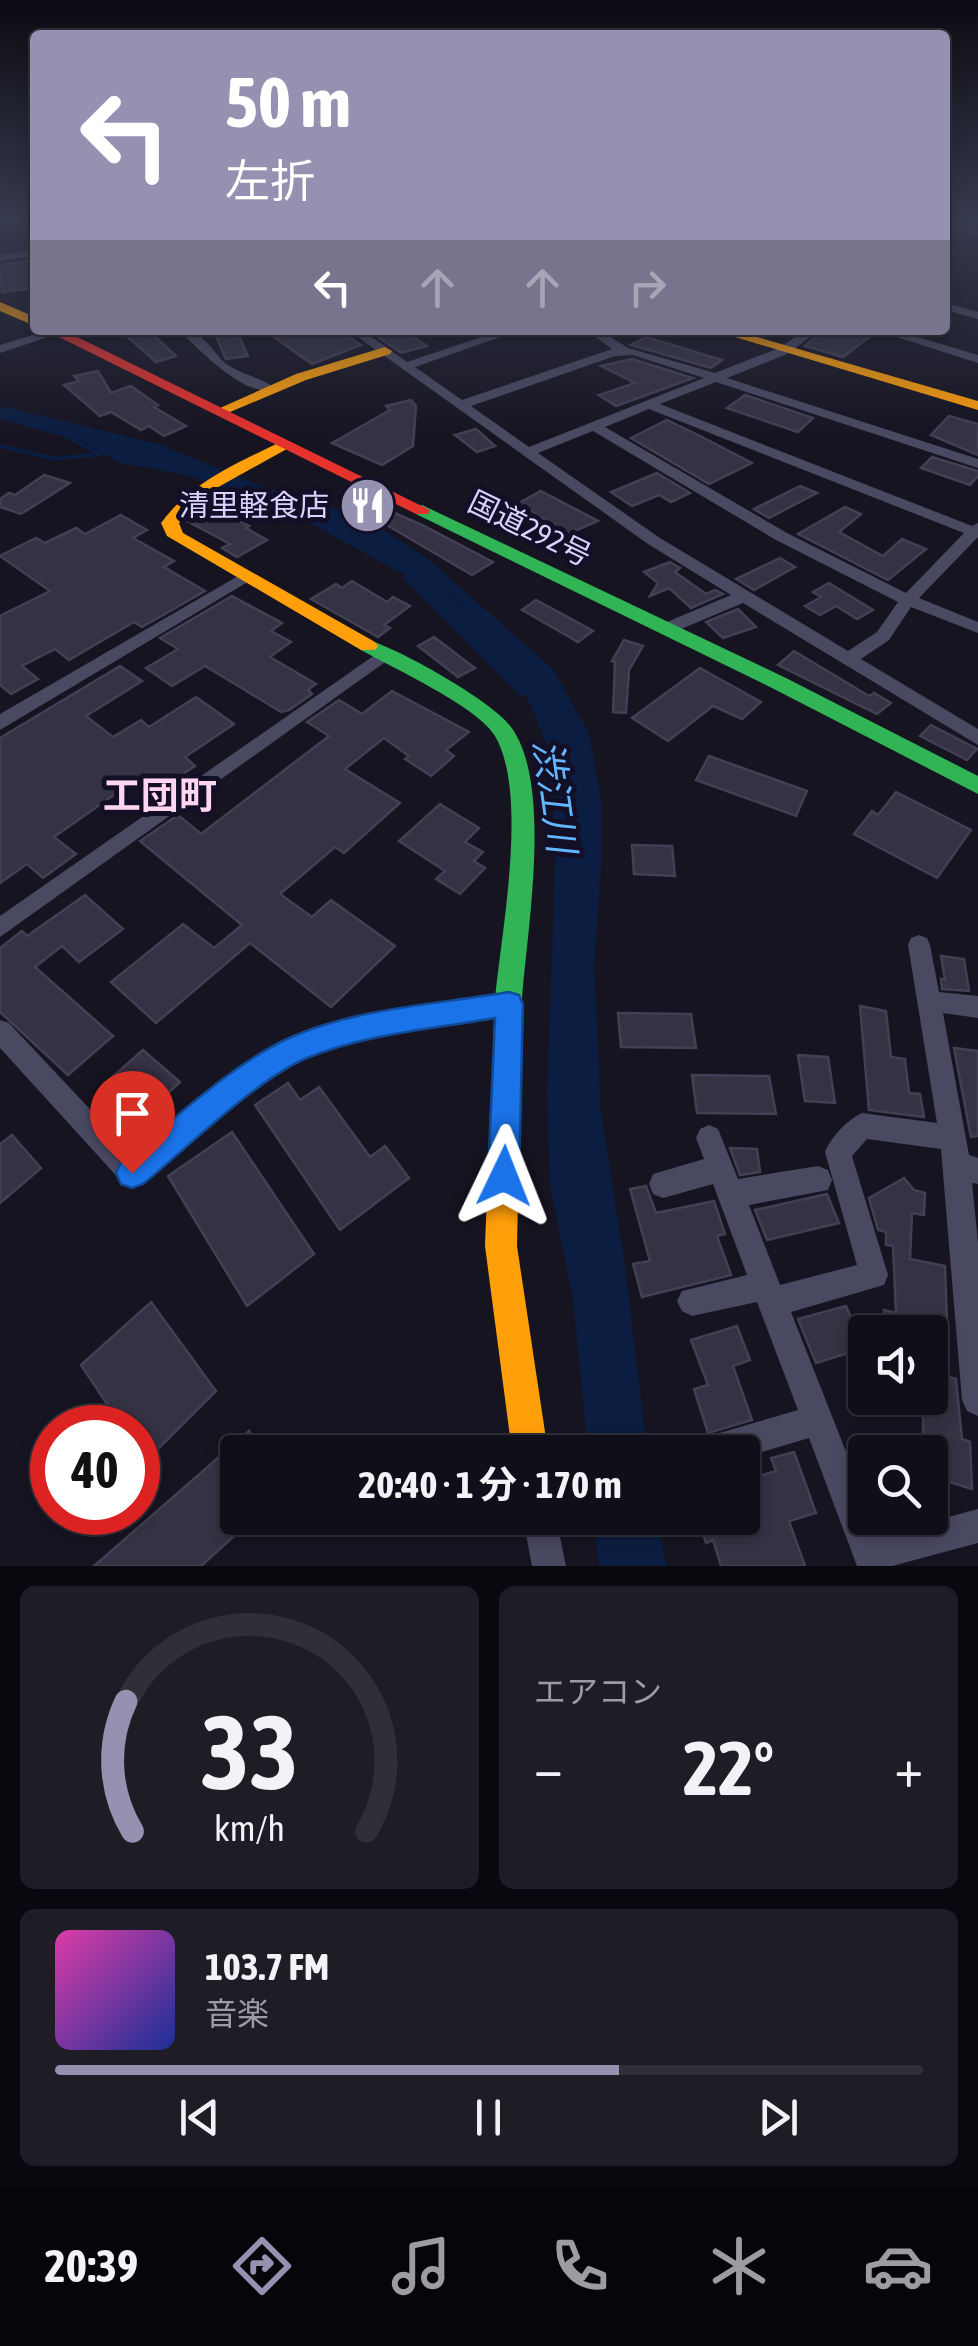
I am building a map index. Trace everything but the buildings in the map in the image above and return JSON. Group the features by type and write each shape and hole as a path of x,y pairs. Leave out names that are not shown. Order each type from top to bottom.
{"main road":[{"name":"国道292号","path":"0,306 30,319"},
{"name":"国道292号","path":"64,335 668,628 978,786"},
{"path":"734,335 978,406"},
{"path":"218,412 384,341"},
{"path":"286,445 202,490 172,515 171,529 182,541 473,706 502,729 512,752 523,835 509,1004 501,1246 528,1435"}],"street":[{"path":"950,308 978,316"},
{"path":"0,348 36,335"},
{"path":"194,335 222,367 269,388"},
{"path":"406,366 499,335"},
{"path":"604,335 602,337 626,352 978,464"},
{"path":"526,453 783,351 807,335"},
{"path":"898,335 978,358"},
{"path":"384,341 406,366 526,453 742,597 978,738"},
{"path":"461,406 614,352 626,352"},
{"path":"648,404 976,530 906,602 883,636 847,660"},
{"path":"594,426 844,573 906,602 978,628"},
{"path":"0,723 245,577"},
{"path":"668,628 742,597"},
{"path":"0,928 382,656"},
{"path":"919,945 962,1158 978,1400"},
{"path":"929,1001 978,1007"},
{"path":"0,1031 132,1173 256,1074 297,1048 355,1031 509,1004"},
{"path":"692,1301 769,1294 874,1275 838,1152 862,1126 962,1158"},
{"path":"709,1138 872,1560 978,1526"},
{"path":"662,1184 818,1180"},
{"path":"760,1437 818,1420"},
{"path":"543,1535 549,1566"}],"water":[{"path":"0,406 159,444 261,486 365,518 428,559 553,669 589,734 601,799 594,965 601,1113 625,1266 645,1435 586,1435 573,1298 550,1187 547,1096 556,842 548,747 523,687 480,630 405,575 279,506 182,474 120,463 83,442 0,419"},
{"path":"596,1535 660,1535 667,1566 599,1566"}],"waterway":[{"path":"0,446 55,459 100,454 66,436"},
{"name":"渋江川","path":"416,576 530,688"}],"traffic: fast":[{"path":"422,510 779,683 978,786"},
{"path":"368,646 480,710 504,732 514,757 521,862 509,999 505,1114"}],"traffic: slow":[{"path":"0,306 30,320"},
{"path":"736,335 978,406"},
{"path":"218,412 301,377 385,351"},
{"path":"286,445 207,487 180,509 170,523 176,536 368,646"},
{"path":"505,1114 501,1246 528,1435"}],"traffic: jam":[{"path":"62,335 422,510"}],"place":[{"name":"清里軽食店","path":"368,505"}],"district":[{"name":"工団町","path":"160,795"}],"route":[{"path":"132,1173 256,1074 297,1048 355,1031 509,1004 504,1176"}]}
